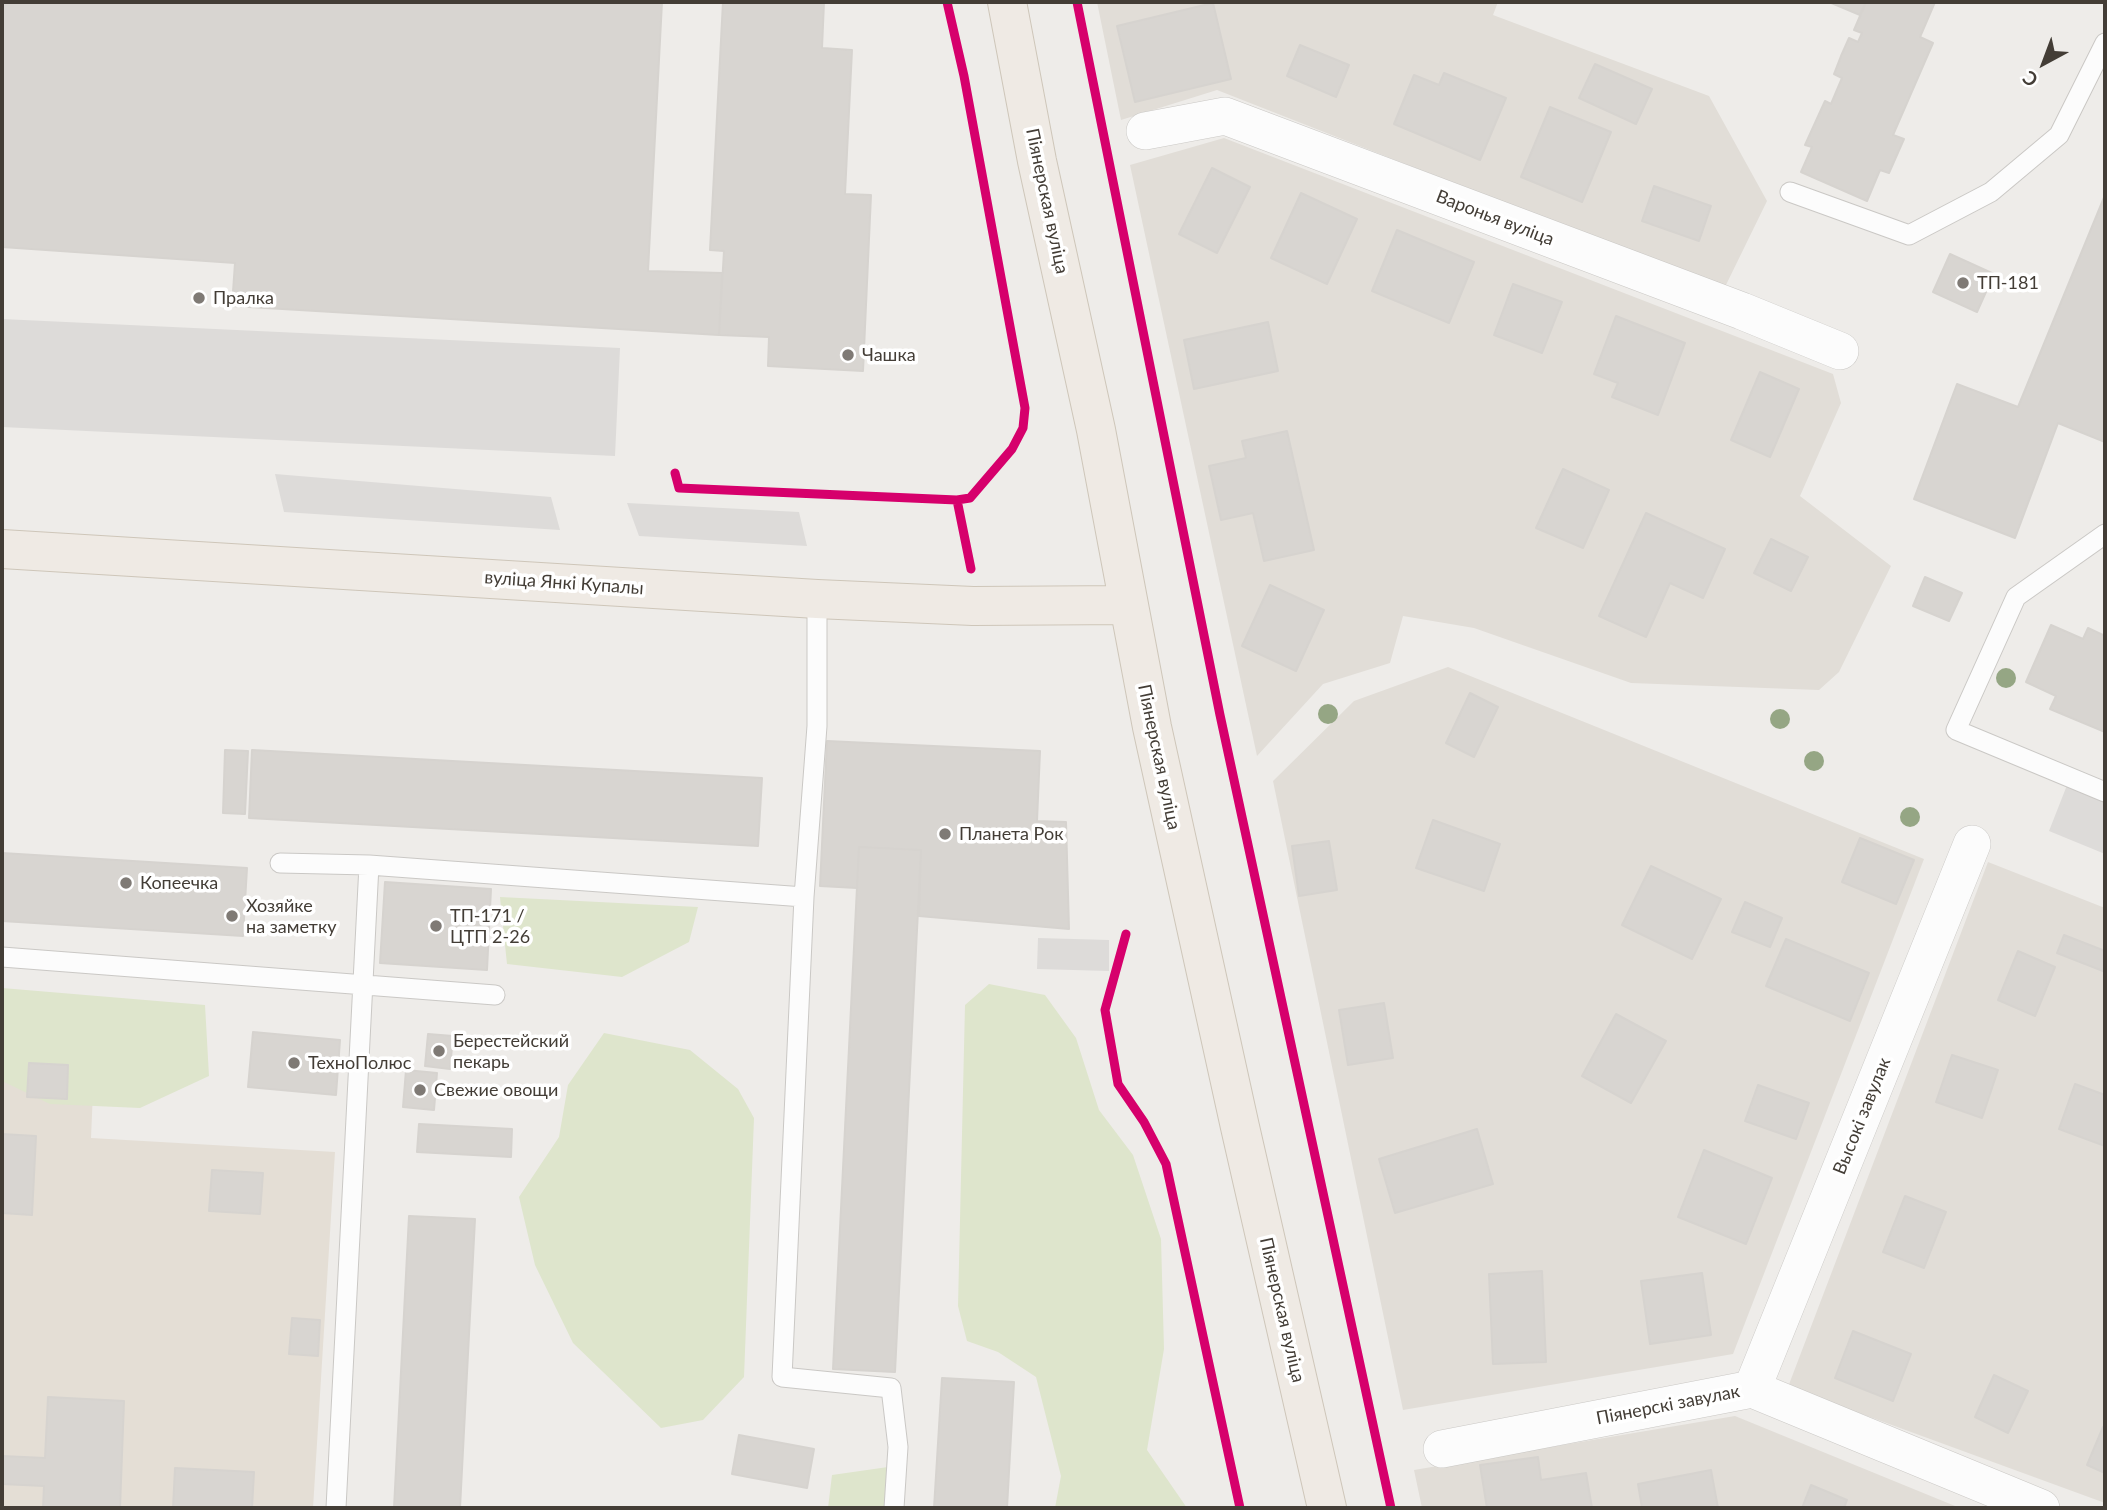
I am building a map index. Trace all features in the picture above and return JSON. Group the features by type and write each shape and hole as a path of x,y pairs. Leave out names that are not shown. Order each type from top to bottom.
{"main road":[{"name":"Піянерская вуліца","path":"1007,2 1037,161 1096,430 1152,727 1327,1508"},
{"name":"вуліца Янкі Купалы","path":"2,549 817,599 973,606 1128,605"}],"street":[{"name":"Варонья вуліца","path":"1146,131 1225,116 1742,311 1840,351"},
{"name":"Высокі завулак","path":"1752,1389 1972,844"},
{"name":"Піянерскі завулак","path":"1442,1449 1752,1389 2042,1508"}],"lane":[{"path":"1790,192 1909,234 1991,192 2059,135 2105,43"},
{"path":"2105,534 2016,597 1956,730 2105,792"},
{"path":"817,599 817,726 804,897 782,1377 891,1388 898,1447 894,1508"},
{"path":"280,863 369,865 804,897"},
{"path":"336,1508 369,865"},
{"path":"2,957 495,995"}],"shaded area":[{"path":"1097,2 1498,2 1493,15 1709,96 1767,201 1724,289 1217,90 1121,120"},
{"path":"1224,138 1833,374 1841,403 1800,496 1891,566 1839,672 1819,690 1631,683 1474,628 1403,616 1390,663 1323,684 1257,756 1130,165"},
{"path":"2,319 620,348 615,456 2,427"},
{"path":"275,474 551,497 560,530 284,512"},
{"path":"627,503 799,512 807,546 639,536"},
{"path":"1448,667 1924,859 1733,1354 1403,1410 1273,781 1354,701"},
{"path":"2071,775 2105,789 2105,854 2049,831"},
{"path":"1988,862 2105,908 2105,1503 1788,1387"},
{"path":"1038,938 1109,940 1109,971 1037,969"},
{"path":"2,1061 94,1067 91,1138 335,1152 313,1508 2,1508"},
{"path":"1735,1416 1960,1508 1422,1508 1414,1470"}],"green space":[{"path":"500,897 698,907 689,942 622,977 507,964"},
{"path":"989,984 1045,995 1076,1038 1099,1110 1133,1155 1161,1239 1164,1349 1147,1450 1187,1508 1055,1508 1061,1476 1036,1377 998,1352 967,1341 958,1306 965,1005"},
{"path":"2,988 205,1005 209,1076 140,1108 50,1104 2,1081"},
{"path":"604,1033 690,1050 738,1089 754,1118 744,1377 703,1420 661,1428 573,1343 535,1265 519,1197 559,1137 568,1085"},
{"path":"888,1467 889,1508 828,1508 832,1475"}],"building":[{"path":"2,2 662,2 648,271 722,273 719,335 232,306 235,263 2,247"},
{"path":"723,2 824,2 822,48 852,50 845,194 871,195 863,371 768,366 769,337 719,335 724,251 710,250"},
{"path":"1829,2 1866,2 1860,15"},
{"path":"1866,2 1935,2 1920,37 1933,43 1893,135 1904,139 1889,173 1880,170 1867,201 1801,172 1812,147 1805,145 1825,101 1831,104 1842,78 1834,74 1841,56 1849,38 1858,42 1862,33 1854,30"},
{"path":"1213,3 1231,79 1135,102 1117,26"},
{"path":"1300,45 1349,65 1336,97 1287,76"},
{"path":"1595,64 1652,89 1636,124 1579,98"},
{"path":"1444,73 1506,98 1480,160 1394,124 1414,75 1439,85"},
{"path":"1550,107 1611,132 1582,202 1521,177"},
{"path":"1212,168 1250,187 1217,253 1179,234"},
{"path":"1654,186 1711,206 1699,241 1642,221"},
{"path":"1301,193 1357,219 1327,284 1271,258"},
{"path":"2105,195 2105,442 2058,423 2015,538 1914,499 1957,384 2018,407"},
{"path":"1397,230 1474,262 1449,323 1372,291"},
{"name":"ТП-181","path":"1950,254 1994,274 1977,312 1933,292"},
{"path":"1513,284 1562,302 1542,353 1494,335"},
{"path":"1616,316 1685,343 1658,415 1612,397 1618,383 1594,374"},
{"path":"1268,322 1278,371 1194,389 1184,340"},
{"path":"1760,372 1799,389 1770,457 1731,440"},
{"path":"1287,431 1314,550 1264,561 1253,513 1221,520 1209,466 1246,458 1242,441"},
{"path":"1563,469 1609,490 1583,548 1536,528"},
{"path":"1646,513 1725,549 1703,598 1670,583 1646,637 1599,616"},
{"path":"1771,539 1808,557 1791,591 1754,573"},
{"path":"1925,577 1962,593 1949,621 1913,606"},
{"path":"1270,585 1324,610 1296,671 1242,646"},
{"path":"2051,625 2083,639 2088,628 2105,636 2105,732 2050,709 2056,696 2026,682"},
{"path":"1470,693 1498,707 1474,757 1446,743"},
{"name":"Планета Рок","path":"827,741 1040,751 1037,821 1066,822 1069,929 919,916 921,850 859,847 857,888 820,886"},
{"path":"225,750 248,751 245,814 223,813"},
{"path":"252,750 762,778 758,846 249,818"},
{"path":"1433,820 1500,844 1484,891 1416,868"},
{"path":"1860,838 1914,860 1896,904 1842,882"},
{"path":"1329,841 1337,890 1299,896 1292,846"},
{"path":"859,847 921,850 895,1372 833,1369"},
{"path":"2,853 247,868 243,936 2,921"},
{"path":"1651,866 1721,899 1692,959 1622,925"},
{"name":"ТП-171 / ЦТП 2-26","path":"385,882 491,889 487,970 380,963"},
{"path":"1745,902 1782,918 1770,947 1732,932"},
{"path":"2064,935 2105,951 2103,971 2057,953"},
{"path":"1786,939 1869,973 1850,1021 1766,986"},
{"path":"2018,951 2055,967 2035,1016 1998,1000"},
{"path":"1384,1003 1393,1058 1348,1065 1339,1010"},
{"path":"1616,1014 1666,1041 1631,1103 1582,1076"},
{"name":"ТехноПолюс","path":"253,1032 340,1040 336,1095 248,1087"},
{"name":"Берестейский пекарь","path":"428,1034 453,1036 450,1069 425,1066"},
{"path":"1952,1055 1998,1070 1982,1118 1936,1102"},
{"path":"29,1063 68,1065 67,1099 27,1097"},
{"name":"Свежие овощи","path":"406,1070 437,1073 434,1110 403,1107"},
{"path":"2075,1084 2105,1095 2105,1146 2059,1129"},
{"path":"1758,1085 1809,1103 1796,1139 1745,1121"},
{"path":"419,1124 512,1129 511,1157 417,1152"},
{"path":"1477,1129 1493,1184 1395,1213 1379,1159"},
{"path":"2,1134 36,1136 32,1215 2,1213"},
{"path":"1704,1150 1772,1178 1746,1244 1678,1217"},
{"path":"212,1170 263,1173 260,1214 209,1211"},
{"path":"1905,1196 1946,1212 1924,1268 1883,1252"},
{"path":"409,1216 475,1219 460,1508 394,1508"},
{"path":"1542,1271 1546,1362 1493,1364 1489,1274"},
{"path":"1702,1273 1711,1335 1650,1344 1641,1281"},
{"path":"292,1318 320,1320 318,1356 289,1354"},
{"path":"1853,1331 1911,1354 1893,1401 1835,1378"},
{"path":"1994,1375 2028,1391 2008,1433 1975,1417"},
{"path":"942,1378 1014,1382 1007,1508 934,1508"},
{"path":"48,1397 124,1401 120,1508 43,1508 44,1486 2,1484 2,1456 45,1458"},
{"path":"2103,1427 2105,1428 2105,1473 2087,1465"},
{"path":"739,1435 814,1449 807,1488 732,1474"},
{"path":"1538,1457 1541,1480 1586,1473 1592,1508 1487,1508 1480,1465"},
{"path":"175,1468 254,1472 252,1508 173,1508"},
{"path":"1711,1470 1718,1508 1642,1508 1638,1484"},
{"path":"1811,1485 1847,1500 1844,1508 1802,1508"}],"cycle path":[{"path":"947,2 964,76 1025,408 1023,428 1012,449 970,498 957,500 971,569"},
{"path":"1077,2 1220,715 1391,1508"},
{"path":"675,473 679,488 957,500"},
{"path":"1126,934 1105,1010 1118,1084 1144,1122 1166,1164 1240,1508"}],"place":[{"name":"ТП-181","path":"1963,283"},
{"name":"Пралка","path":"199,298"},
{"name":"Чашка","path":"848,355"},
{"name":"Планета Рок","path":"945,834"},
{"name":"Копеечка","path":"126,883"},
{"name":"Хозяйке на заметку","path":"232,916"},
{"name":"ТП-171 / ЦТП 2-26","path":"436,926"},
{"name":"Берестейский пекарь","path":"439,1051"},
{"name":"ТехноПолюс","path":"294,1063"},
{"name":"Свежие овощи","path":"420,1090"}]}
